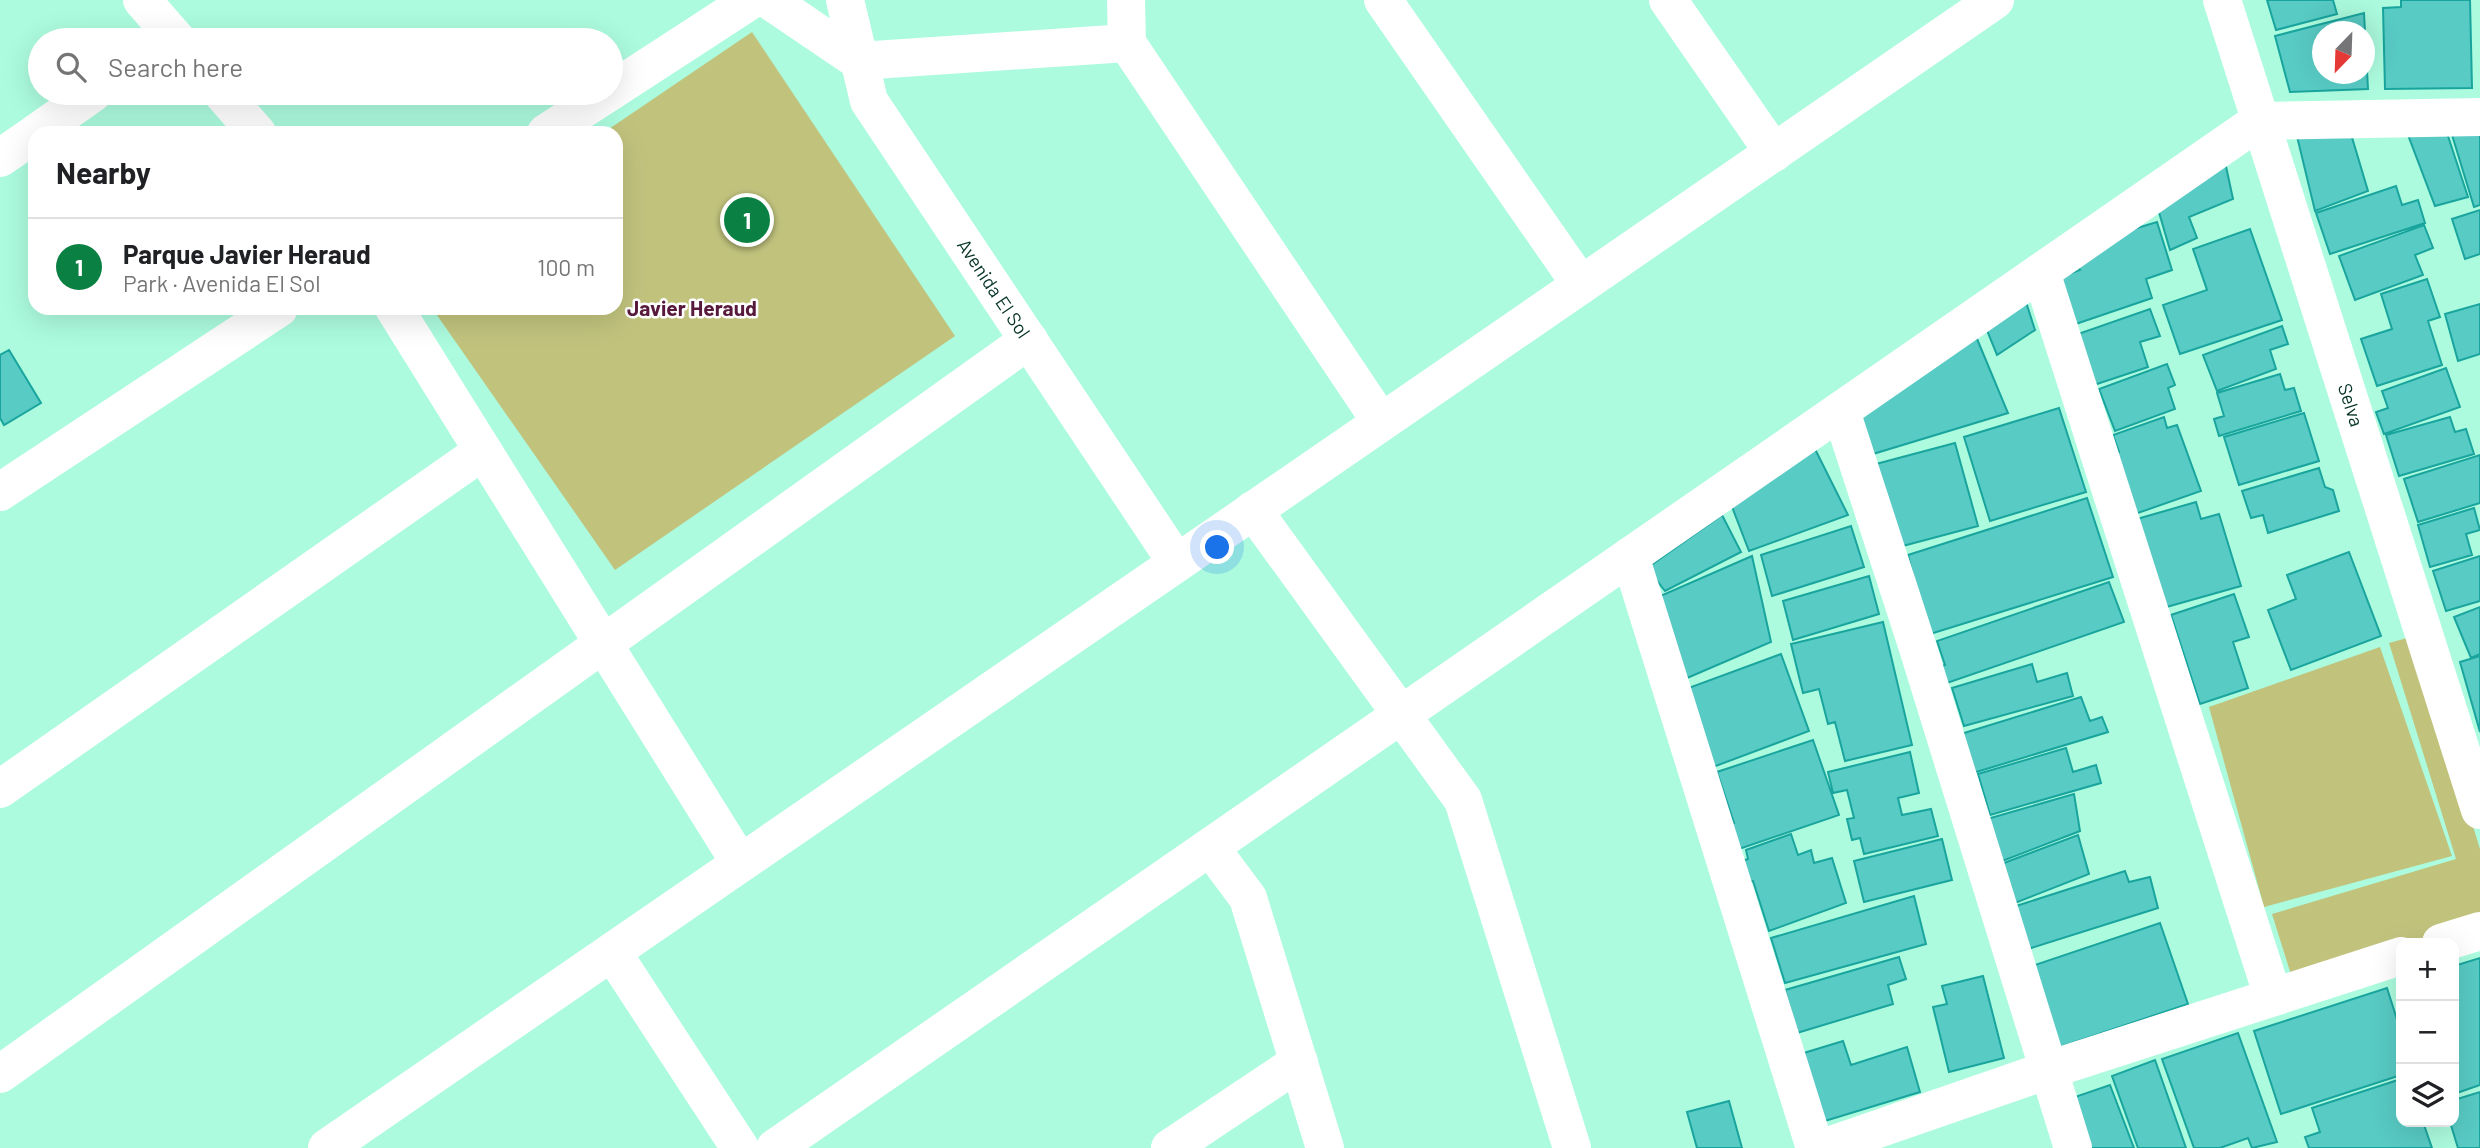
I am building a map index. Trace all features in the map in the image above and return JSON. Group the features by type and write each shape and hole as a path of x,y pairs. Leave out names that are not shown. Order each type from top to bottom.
{"street":[{"path":"142,0 164,28"},
{"path":"623,84 751,0"},
{"path":"769,0 859,61 1127,43"},
{"name":"Avenida El Sol","path":"845,0 869,101 1177,563"},
{"path":"1126,0 1127,43 1381,422"},
{"path":"1383,0 1581,285"},
{"path":"1668,0 1774,153"},
{"path":"327,1148 1995,0"},
{"name":"Selva","path":"2222,0 2480,810"},
{"path":"45,126 76,105"},
{"path":"232,105 251,126"},
{"path":"558,126 590,105"},
{"path":"775,1148 2259,121 2480,117"},
{"path":"0,158 28,138"},
{"path":"2041,272 2273,997"},
{"path":"0,492 268,315"},
{"path":"398,315 740,863"},
{"path":"0,1074 1029,340"},
{"path":"1840,411 1917,645 2073,1148"},
{"path":"0,789 483,452"},
{"path":"1253,510 1463,800 1572,1148"},
{"path":"1630,556 1815,1148"},
{"path":"1210,847 1248,898 1325,1148"},
{"path":"2457,938 2480,931"},
{"path":"612,952 740,1148"},
{"path":"1823,1148 2048,1070 2396,958"},
{"path":"1170,1148 1298,1062"}],"green space":[{"path":"752,32 955,336 615,570 437,315 623,315 623,126 613,126"},
{"path":"2414,636 2480,849 2480,925 2437,938 2396,938 2396,945 2293,981 2272,914 2456,859 2389,643"},
{"path":"2380,647 2452,856 2264,907 2209,707"}],"building":[{"path":"2267,0 2333,0 2337,14 2276,30"},
{"path":"2401,0 2470,0 2472,88 2385,89 2383,8 2401,7"},
{"path":"2364,13 2364,21 2333,21"},
{"path":"2312,26 2312,84 2368,84 2368,89 2290,92 2275,36"},
{"path":"2480,123 2480,205 2474,207 2449,125"},
{"path":"2348,124 2368,191 2315,211 2295,128"},
{"path":"2405,127 2445,127 2468,197 2435,206"},
{"path":"2224,157 2233,199 2189,217 2197,238 2170,250 2156,202"},
{"path":"2396,186 2402,205 2418,200 2425,223 2330,254 2316,213"},
{"path":"2480,210 2480,254 2465,259 2452,219"},
{"path":"2157,222 2172,270 2146,279 2152,298 2073,325 2057,278 2080,270 2076,262 2090,242"},
{"path":"2424,225 2433,248 2415,255 2423,275 2355,300 2339,256"},
{"path":"2250,229 2282,320 2180,354 2163,305 2207,290 2193,249"},
{"path":"2427,279 2440,317 2428,321 2442,365 2377,386 2361,339 2392,329 2381,294"},
{"path":"2026,302 2035,330 1997,355 1986,328"},
{"path":"2480,304 2480,354 2458,361 2445,314"},
{"path":"2150,309 2160,336 2140,342 2148,367 2094,385 2075,335"},
{"path":"2282,326 2288,344 2270,350 2276,369 2217,391 2203,355"},
{"path":"1975,334 2008,413 1873,454 1853,411"},
{"path":"9,350 41,403 4,425 0,418 0,355"},
{"path":"2167,364 2175,385 2168,388 2175,409 2115,431 2099,389"},
{"path":"2446,368 2460,407 2384,434 2376,412 2388,408 2382,391"},
{"path":"2280,374 2285,390 2294,388 2301,411 2219,436 2214,419 2224,416 2217,393"},
{"path":"2059,408 2086,492 1990,521 1964,437"},
{"path":"2304,413 2319,461 2239,485 2224,437"},
{"path":"2164,417 2167,428 2177,425 2201,491 2132,515 2111,455 2119,452 2113,435"},
{"path":"2450,417 2455,432 2466,429 2474,454 2399,476 2386,435"},
{"path":"1955,443 1978,526 1899,547 1876,464"},
{"path":"1814,447 1848,515 1749,551 1729,499"},
{"path":"2480,455 2480,503 2418,522 2404,479"},
{"path":"2319,468 2325,487 2333,490 2339,511 2268,533 2263,515 2251,518 2242,491"},
{"path":"2087,498 2113,577 1927,635 1908,555"},
{"path":"2196,502 2201,519 2219,514 2241,586 2163,608 2137,519"},
{"path":"2474,508 2480,530 2466,534 2472,555 2430,567 2418,525"},
{"path":"1722,515 1741,552 1665,591 1647,568"},
{"path":"1851,526 1864,567 1772,596 1761,555"},
{"path":"2349,552 2381,636 2291,670 2268,610 2296,599 2287,575"},
{"path":"1752,556 1771,642 1680,681 1658,597"},
{"path":"2480,556 2480,601 2446,611 2433,571"},
{"path":"1869,576 1879,614 1793,640 1783,601"},
{"path":"2109,582 2124,622 1944,684 1938,667 1945,665 1937,641"},
{"path":"2234,594 2249,637 2233,642 2248,688 2200,704 2171,615"},
{"path":"2480,607 2480,654 2471,658 2454,617"},
{"path":"1883,622 1912,745 1845,761 1835,722 1828,724 1819,689 1803,693 1791,644"},
{"path":"1781,654 1809,731 1705,770 1683,690"},
{"path":"2480,656 2480,732 2460,662"},
{"path":"2032,664 2037,682 2067,673 2073,696 1964,726 1952,688"},
{"path":"2081,697 2090,721 2102,717 2108,732 1973,773 1961,734"},
{"path":"1813,740 1839,815 1739,849 1730,824 1734,823 1717,772"},
{"path":"2066,748 2073,772 2096,765 2101,783 1990,815 1978,774"},
{"path":"1910,752 1919,793 1898,798 1902,815 1931,809 1938,836 1864,854 1860,838 1852,840 1847,819 1854,818 1847,790 1833,793 1828,772"},
{"path":"2074,794 2080,831 1992,865 1977,822"},
{"path":"1791,834 1798,855 1811,850 1814,863 1832,858 1846,903 1769,931 1753,881 1740,886 1733,864 1748,859 1746,850"},
{"path":"2078,835 2089,874 2002,908 2004,863"},
{"path":"1942,839 1952,880 1864,902 1854,861"},
{"path":"2125,871 2129,882 2150,877 2158,908 2025,950 2010,908"},
{"path":"1914,896 1926,944 1785,983 1771,938"},
{"path":"2160,923 2188,1004 2057,1048 2020,970"},
{"path":"1899,957 1906,979 1888,985 1893,1004 1797,1033 1785,990"},
{"path":"2480,958 2480,1085 2459,1092 2459,1001 2459,964"},
{"path":"1983,976 2004,1058 1949,1072 1933,1007 1947,1004 1942,986"},
{"path":"2387,988 2396,1016 2396,1077 2281,1114 2254,1031"},
{"path":"2238,1033 2277,1142 2252,1148 2248,1138 2220,1148 2194,1148 2162,1059"},
{"path":"1843,1041 1851,1065 1907,1047 1920,1092 1815,1124 1794,1056"},
{"path":"2155,1060 2186,1148 2138,1148 2112,1076"},
{"path":"2396,1081 2396,1127 2425,1127 2432,1148 2309,1148 2305,1137 2320,1132 2312,1108"},
{"path":"2110,1085 2134,1148 2090,1148 2072,1098"},
{"path":"2480,1092 2480,1148 2458,1148 2452,1127 2459,1127 2459,1098"},
{"path":"1729,1101 1742,1148 1697,1148 1687,1112"}],"place":[{"name":"Parque Javier Heraud","path":"747,220"}],"district":[{"name":"Javier Heraud","path":"692,309"}]}
